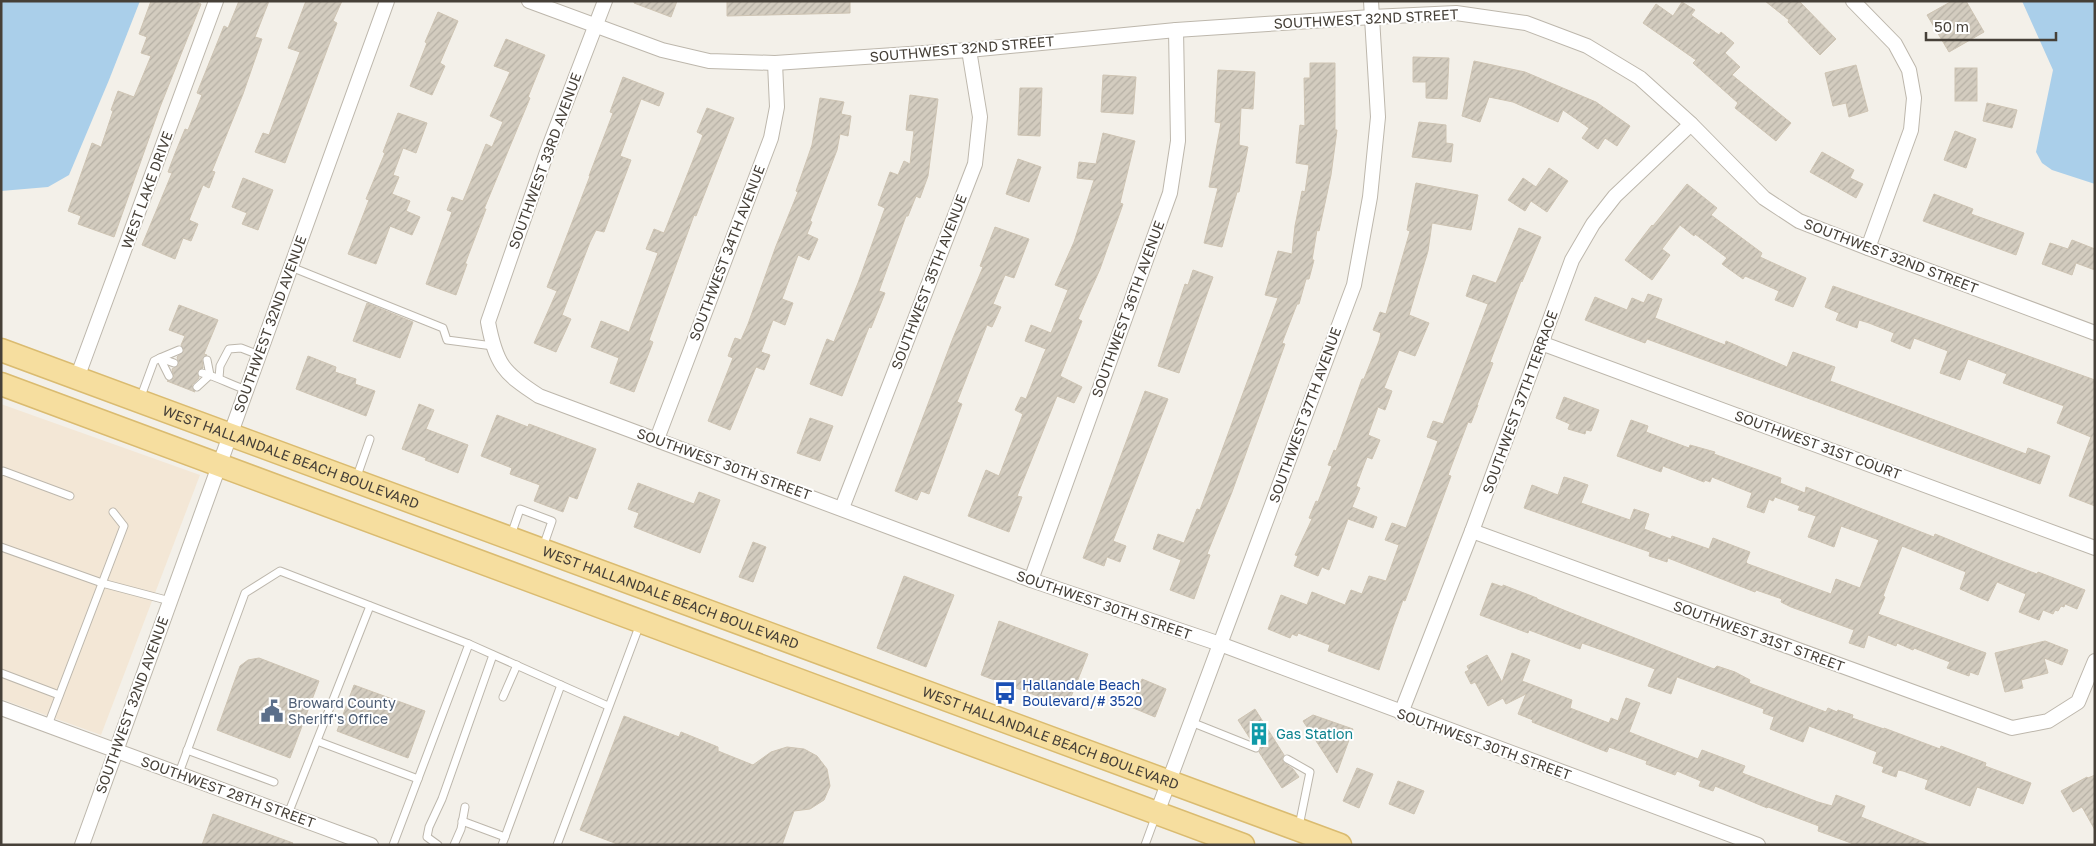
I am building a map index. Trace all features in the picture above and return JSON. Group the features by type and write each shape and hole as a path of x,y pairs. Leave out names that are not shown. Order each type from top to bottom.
{"main road":[{"name":"WEST HALLANDALE BEACH BOULEVARD","path":"1,350 1340,845"},
{"path":"1,384 1243,845"},
{"path":"467,557 506,555 614,595 650,589"},
{"path":"641,622 689,618 800,659 836,658"}],"street":[{"name":"WEST LAKE DRIVE","path":"77,378 216,1"},
{"name":"SOUTHWEST 32ND AVENUE","path":"82,845 388,1"},
{"name":"SOUTHWEST 32ND STREET","path":"529,1 662,50 709,61 775,63 969,50 1176,30 1372,17 1456,13 1526,24 1587,46 1640,78 1692,124 1764,198 1799,221 2095,333"},
{"name":"SOUTHWEST 33RD AVENUE","path":"488,322 547,152 606,1"},
{"name":"SOUTHWEST 37TH AVENUE","path":"1157,813 1354,284 1370,198 1378,117 1370,1"},
{"path":"1852,1 1895,44 1909,70 1914,98 1911,130 1868,248"},
{"name":"SOUTHWEST 36TH AVENUE","path":"1031,580 1170,193 1178,141 1176,30"},
{"name":"SOUTHWEST 35TH AVENUE","path":"842,508 975,164 980,117 969,50"},
{"name":"SOUTHWEST 34TH AVENUE","path":"657,439 771,138 777,107 775,63"},
{"name":"SOUTHWEST 37TH TERRACE","path":"1401,713 1472,531 1572,260 1593,224 1615,196 1692,124"},
{"name":"SOUTHWEST 30TH STREET","path":"488,322 493,346 504,370 539,396 1031,580 1220,644 1758,845"},
{"name":"SOUTHWEST 31ST COURT","path":"1541,343 2095,548"},
{"name":"SOUTHWEST 31ST STREET","path":"1472,531 2012,728 2048,721 2078,702 2095,661"},
{"name":"SOUTHWEST 28TH STREET","path":"1,708 371,845"}],"lane":[{"path":"291,267 443,328 447,340 493,346"},
{"path":"219,378 220,366 229,349 241,348 259,355"},
{"path":"139,400 154,361 179,350"},
{"path":"160,358 174,363"},
{"path":"160,358 169,376"},
{"path":"208,360 210,375"},
{"path":"202,373 219,378 224,383 247,390"},
{"path":"197,386 210,375"},
{"path":"356,480 370,439"},
{"path":"1,472 3,471 70,496"},
{"path":"510,538 520,509 552,521 542,549"},
{"path":"48,725 124,526 113,512"},
{"path":"1,547 102,583 170,601"},
{"path":"178,773 245,593 280,571 469,644 608,706"},
{"path":"288,814 370,606"},
{"path":"556,845 641,622"},
{"path":"393,845 469,644"},
{"path":"438,845 427,837 429,826 442,799 493,655"},
{"path":"503,697 517,665"},
{"path":"1,673 59,695"},
{"path":"502,845 561,685"},
{"path":"1191,722 1256,748"},
{"path":"317,741 418,779"},
{"path":"187,750 274,782"},
{"path":"1287,759 1310,772 1298,829"},
{"path":"454,845 461,829 465,807"},
{"path":"1145,845 1157,813"},
{"path":"462,821 505,837"}],"shaded area":[{"path":"1,404 200,475 101,735 1,699"}],"water":[{"path":"1,1 140,1 69,175 48,187 1,191"},
{"path":"2022,1 2095,1 2095,184 2052,170 2042,163 2036,152 2053,70"}],"building":[{"path":"151,1 194,1 201,4 160,107 114,237 78,224 81,216 68,211 92,143 101,147 118,91 134,97 151,56 141,53 147,37 139,34"},
{"path":"239,1 269,1 255,37 262,39 243,94 212,171 215,172 209,188 203,185 189,220 198,224 191,241 183,238 175,259 142,245 172,173 168,172 174,156 185,129 188,130 202,95 197,93 224,26 228,28"},
{"path":"306,1 342,1 333,21 337,23 285,163 255,152 263,133 269,135 300,52 288,48"},
{"path":"634,1 677,1 671,17 634,3"},
{"path":"727,1 850,1 850,13 727,16"},
{"path":"1765,1 1799,1 1836,39 1820,55 1788,22 1789,20"},
{"path":"1952,1 1966,1 1984,32 1949,52 1927,15"},
{"path":"1682,2 1695,10 1691,15 1719,35 1721,32 1734,43 1725,53 1740,67 1732,75 1791,123 1776,141 1735,108 1738,103 1693,63 1696,60 1643,23 1656,4 1673,16"},
{"path":"438,12 458,21 440,63 445,66 432,95 410,86 427,43 425,42"},
{"path":"506,39 545,55 528,97 530,98 484,209 486,209 465,264 467,264 456,295 426,284 452,212 447,210 452,197 463,201 486,144 492,147 503,122 490,116 510,72 494,66"},
{"path":"1413,57 1449,58 1447,99 1426,98 1426,82 1413,82"},
{"path":"1474,61 1525,72 1596,102 1630,126 1617,146 1605,138 1598,149 1582,138 1589,128 1563,110 1558,122 1513,102 1489,97 1480,122 1462,116"},
{"path":"1310,63 1335,63 1335,130 1337,130 1331,175 1319,231 1317,230 1312,260 1314,260 1309,279 1306,279 1299,304 1297,304 1282,343 1285,344 1232,492 1207,554 1210,555 1194,599 1170,590 1181,560 1153,549 1158,534 1184,543 1197,509 1200,510 1278,298 1265,295 1278,251 1292,254 1302,191 1305,192 1309,165 1296,163 1300,125 1305,126 1304,78 1310,78"},
{"path":"1856,65 1868,111 1849,117 1846,103 1833,106 1825,73"},
{"path":"1955,68 1977,68 1977,101 1955,101"},
{"path":"1218,70 1255,72 1253,109 1241,108 1239,145 1248,147 1239,192 1237,192 1222,247 1204,243 1218,188 1209,187 1221,123 1215,122"},
{"path":"1103,75 1136,77 1133,114 1101,112"},
{"path":"623,77 664,93 659,106 641,99 620,156 631,160 604,232 596,230 590,242 562,315 571,319 556,352 534,343 557,291 547,287 613,113 610,112"},
{"path":"1020,88 1042,88 1040,136 1018,135"},
{"path":"910,95 938,99 928,176 920,198 916,196 908,216 906,216 879,291 885,293 871,328 869,327 842,396 810,384 827,339 834,342 858,283 885,208 878,205 890,172 898,175 904,161 910,164 914,131 906,130"},
{"path":"820,98 844,102 841,114 851,116 848,136 840,134 837,150 810,221 812,222 807,234 818,239 809,260 798,255 782,299 793,303 785,325 773,320 761,352 770,355 764,370 756,367 730,430 708,421 733,358 728,356 735,338 741,340 748,324 798,192 796,191 812,145"},
{"path":"1987,103 2017,110 2012,128 1983,121"},
{"path":"707,108 734,118 696,216 694,215 649,340 653,342 634,392 610,383 619,358 591,347 601,321 629,332 658,253 646,249 654,229 664,233 703,135 697,132"},
{"path":"398,113 427,123 416,153 403,148 393,175 399,177 392,194 410,201 406,211 420,217 412,235 390,226 376,264 348,254 369,200 366,199 385,153 383,152"},
{"path":"1419,122 1446,125 1446,143 1453,144 1451,162 1412,157"},
{"path":"1955,131 1976,139 1966,168 1944,160"},
{"path":"1103,133 1135,141 1120,203 1123,204 1100,269 1078,319 1082,321 1060,376 1082,387 1074,403 1057,396 1017,496 1022,497 1009,532 968,516 986,470 999,476 1023,414 1015,410 1021,397 1026,399 1046,349 1025,341 1031,325 1051,333 1068,290 1055,285 1074,242 1094,180 1077,178 1079,162 1096,164"},
{"path":"1822,152 1854,170 1850,178 1863,184 1856,198 1810,172"},
{"path":"1018,159 1041,167 1029,202 1006,194"},
{"path":"1549,168 1568,181 1547,212 1531,201 1525,211 1508,200 1523,178 1536,187"},
{"path":"243,178 273,190 258,230 242,224 247,213 232,207"},
{"path":"1416,183 1478,195 1471,230 1432,223 1428,251 1409,315 1429,323 1415,356 1399,350 1384,388 1392,391 1385,410 1378,407 1368,435 1380,440 1372,459 1367,457 1356,486 1360,488 1352,507 1377,517 1373,528 1348,519 1329,570 1322,567 1318,576 1294,566 1298,556 1295,555 1312,519 1309,518 1316,501 1318,502 1332,466 1328,465 1334,450 1336,451 1362,379 1364,379 1379,341 1381,333 1373,330 1380,312 1386,314 1410,231 1407,230"},
{"path":"1687,184 1717,208 1711,215 1762,253 1760,257 1806,278 1793,307 1775,300 1779,291 1745,276 1743,279 1722,264 1727,258 1680,225 1662,249 1670,255 1652,280 1625,260"},
{"path":"1934,194 1973,209 1971,214 2024,233 2016,255 1923,221"},
{"path":"995,227 1029,239 1014,278 1005,275 993,304 1001,307 992,327 987,325 957,402 962,404 929,494 921,491 917,500 895,491 953,338 983,267 980,266"},
{"path":"1519,228 1541,237 1521,281 1490,362 1493,363 1478,405 1471,423 1468,422 1448,475 1451,476 1405,601 1403,600 1379,670 1328,651 1330,645 1298,633 1297,636 1292,634 1290,638 1268,629 1281,595 1307,605 1312,592 1345,605 1351,590 1362,594 1369,576 1386,581 1399,545 1385,540 1392,523 1406,528 1438,441 1427,437 1433,421 1443,424 1488,304 1466,296 1473,275 1496,283"},
{"path":"2072,240 2095,249 2095,270 2076,263 2072,275 2042,264 2050,243 2068,249"},
{"path":"1193,270 1213,277 1179,373 1158,366 1185,284 1188,285"},
{"path":"1833,286 2095,380 2095,506 2069,496 2091,437 2057,423 2064,406 2003,383 2007,374 1968,359 1960,380 1940,373 1948,351 1914,338 1910,349 1891,341 1894,333 1869,323 1859,320 1857,328 1836,320 1839,313 1825,307"},
{"path":"1648,294 1662,299 1655,318 1725,345 1726,341 1787,367 1793,352 1835,367 1830,381 2026,454 2028,448 2050,456 2040,484 1647,339 1645,343 1585,320 1595,297 1627,310 1632,298 1644,303"},
{"path":"367,303 413,322 400,358 353,341"},
{"path":"179,305 218,320 204,354 207,355 202,359 203,368 197,371 199,378 192,385 195,392 167,381 174,378 172,369 179,365 177,357 184,351 181,345 185,336 169,330"},
{"path":"308,356 336,367 335,372 356,379 355,384 375,391 366,416 296,389"},
{"path":"1145,391 1168,399 1113,541 1126,546 1120,562 1107,557 1104,566 1083,558"},
{"path":"1564,397 1599,410 1591,431 1586,430 1585,434 1568,429 1570,424 1556,418"},
{"path":"419,404 434,410 426,429 468,445 458,473 402,449"},
{"path":"497,415 528,427 529,424 596,449 577,499 569,496 563,512 534,501 540,485 510,474 512,468 481,456"},
{"path":"810,418 833,426 820,461 797,453"},
{"path":"1631,420 1648,426 1646,432 1689,448 1690,445 1715,452 1714,454 1781,478 1780,483 1805,493 1806,487 1934,537 1935,534 2037,574 2038,572 2085,590 2077,609 2065,604 2058,611 2055,610 2053,614 2043,610 2039,620 2019,612 2026,594 1997,582 1988,601 1960,589 1966,572 1902,546 1878,614 1986,653 1978,675 1970,672 1969,676 1947,668 1950,662 1914,648 1913,650 1897,643 1896,646 1868,635 1864,648 1849,643 1854,630 1791,607 1781,602 1782,599 1756,590 1755,592 1668,558 1667,562 1649,556 1650,552 1524,508 1532,485 1558,495 1564,477 1588,485 1581,503 1630,520 1634,509 1649,514 1644,529 1671,539 1672,536 1709,549 1713,538 1750,552 1746,562 1748,564 1831,594 1836,579 1860,588 1879,540 1841,526 1834,547 1808,537 1816,516 1798,510 1800,506 1775,497 1773,501 1769,499 1764,513 1747,507 1752,493 1712,477 1710,482 1705,480 1704,482 1663,466 1661,472 1617,456"},
{"path":"638,483 694,504 699,492 720,500 700,553 634,527 639,513 628,509"},
{"path":"753,542 766,547 753,582 739,577"},
{"path":"904,576 954,595 926,667 877,648"},
{"path":"1492,583 1503,587 1503,585 1537,598 1714,669 1717,666 1735,672 1750,680 1749,683 1826,712 1828,708 1837,712 1838,710 1853,715 1852,718 1940,749 1941,746 1986,763 1985,766 2031,783 2023,804 1977,787 1970,806 1925,789 1928,780 1898,770 1896,777 1882,772 1884,767 1873,763 1877,752 1849,741 1809,726 1803,742 1770,729 1774,717 1763,713 1764,709 1677,677 1671,694 1648,686 1655,669 1582,643 1580,649 1529,630 1528,633 1480,615"},
{"path":"999,621 1088,654 1067,707 981,675"},
{"path":"2045,641 2068,650 2062,665 2044,658 2048,673 2021,680 2023,688 2005,692 1995,653"},
{"path":"1512,653 1530,660 1522,681 1572,700 1570,708 1609,723 1611,718 1618,721 1626,698 1640,703 1629,732 1698,759 1702,750 1745,766 1742,773 1818,802 1832,806 1836,795 1865,806 1861,817 1931,845 1856,845 1818,831 1819,826 1767,808 1715,786 1713,791 1699,786 1701,781 1677,771 1675,775 1646,764 1647,761 1609,747 1607,752 1532,722 1533,720 1518,714 1526,694 1506,704 1503,698 1488,706 1475,682 1471,684 1465,672 1469,670 1467,666 1487,655 1502,682"},
{"path":"259,658 319,681 290,758 217,730 240,666 248,660"},
{"path":"1142,679 1166,689 1155,717 1131,707"},
{"path":"354,685 425,711 408,758 337,731"},
{"name":"Gas Station","path":"1255,709 1284,755 1283,762 1293,769 1299,777 1282,788 1259,752 1261,750 1260,745 1251,740 1238,720"},
{"path":"1313,715 1353,729 1337,773 1303,721"},
{"path":"624,716 679,737 681,732 718,747 718,751 753,765 771,752 787,747 804,749 817,756 827,769 830,786 824,800 810,809 794,811 782,845 620,845 580,830"},
{"path":"1357,768 1373,774 1359,808 1343,801"},
{"path":"2095,775 2095,830 2082,807 2073,812 2061,791 2087,777"},
{"path":"1398,781 1424,791 1414,814 1389,804"},
{"path":"213,814 293,843 292,845 202,845"}],"place":[{"name":"Hallandale Beach Boulevard/# 3520","path":"1005,693"},
{"name":"Broward County Sheriff's Office","path":"272,711"},
{"name":"Gas Station","path":"1259,734"}]}
